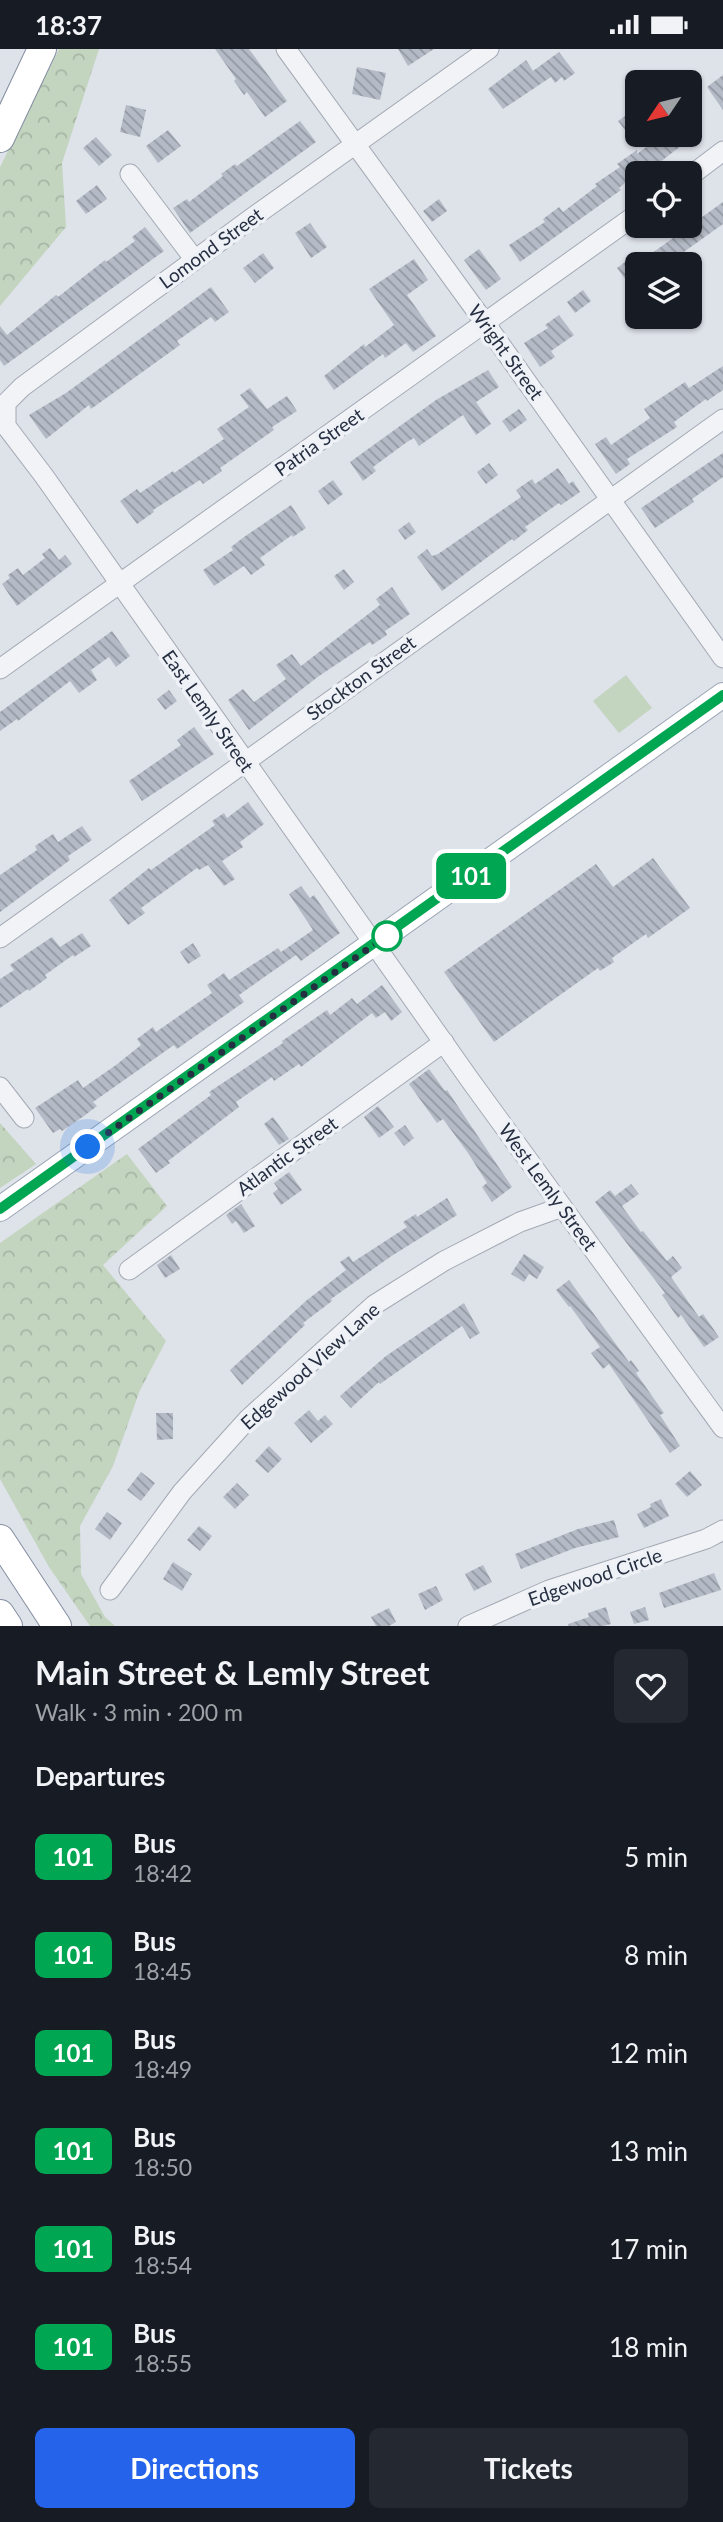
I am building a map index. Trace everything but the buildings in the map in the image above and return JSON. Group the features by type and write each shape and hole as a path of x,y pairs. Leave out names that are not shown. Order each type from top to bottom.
{"highway":[{"path":"0,138 42,49"},
{"path":"0,1539 57,1626"},
{"path":"0,1614 8,1626"}],"main road":[{"path":"0,1209 723,695"}],"street":[{"name":"Wright Street","path":"286,49 723,658"},
{"name":"Lomond Street","path":"44,476 6,426 6,403 22,387 489,49"},
{"path":"702,167 723,151"},
{"path":"130,174 195,260"},
{"name":"Patria Street","path":"0,669 625,222"},
{"name":"Stockton Street","path":"0,938 723,419"},
{"name":"East Lemly Street","path":"44,476 375,944"},
{"name":"West Lemly Street","path":"375,944 723,1428"},
{"name":"Atlantic Street","path":"130,1270 444,1042"},
{"path":"0,1087 24,1118"},
{"name":"Edgewood View Lane","path":"110,1590 182,1492 248,1419 374,1305 444,1261 520,1222 562,1207"},
{"name":"Edgewood Circle","path":"468,1626 549,1590 706,1539 723,1530"}],"green space":[{"path":"59,49 99,49 62,163 66,227 0,306 0,167"},
{"path":"626,675 652,708 619,733 593,701"},
{"path":"0,1123 36,1164 0,1188"},
{"path":"127,1154 167,1206 103,1265 166,1341 140,1390 113,1466 80,1526 81,1574 105,1617 115,1626 90,1626 49,1567 0,1479 0,1243"}],"bus line":[{"name":"101","path":"0,1209 723,695"}],"route":[{"path":"88,1147 396,929 387,936"}]}
